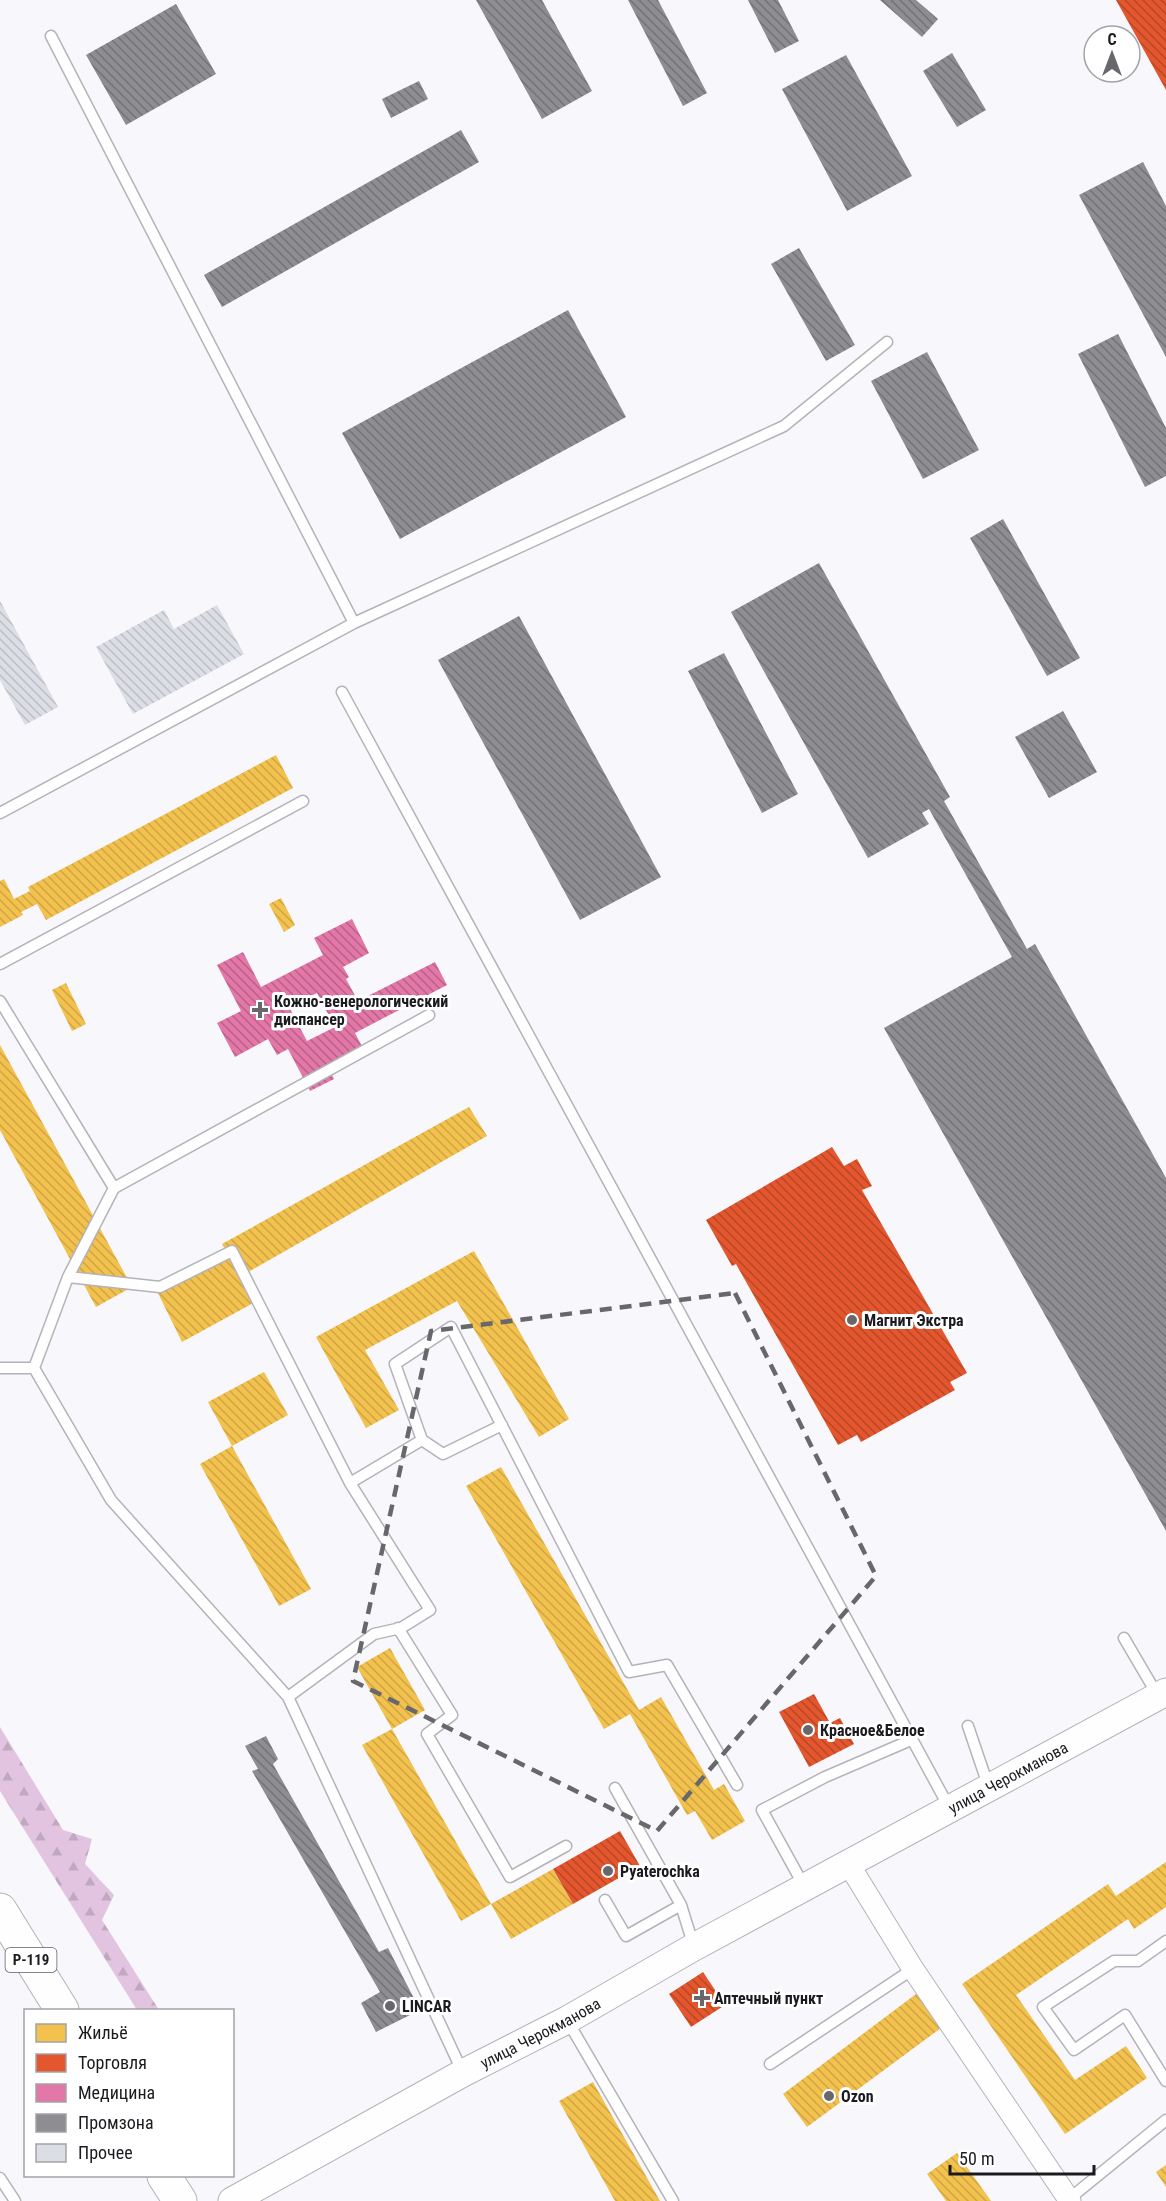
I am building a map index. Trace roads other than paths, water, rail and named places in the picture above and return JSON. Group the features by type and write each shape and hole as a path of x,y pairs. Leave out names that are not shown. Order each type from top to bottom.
{"highway":[{"name":"Р-119","path":"0,1910 61,2009"},
{"path":"165,2177 180,2201"}],"street":[{"name":"улица Черокманова","path":"232,2201 463,2073 567,2020 848,1863 1162,1694"},
{"path":"848,1863 913,1969 1070,2200"}],"lane":[{"path":"51,36 354,623"},
{"path":"0,813 354,623 784,426 887,342"},
{"path":"342,692 950,1809"},
{"path":"0,964 303,801"},
{"path":"0,1001 114,1188"},
{"path":"34,1368 68,1277 114,1188 429,1015"},
{"path":"68,1277 160,1287 232,1251 350,1483 430,1610 398,1628 374,1634 288,1697"},
{"path":"502,1425 443,1454 422,1440 395,1364 451,1327 502,1425 629,1672 667,1665 737,1785"},
{"path":"0,1368 34,1368"},
{"path":"34,1368 111,1500 288,1697 463,2073"},
{"path":"350,1483 422,1440"},
{"path":"398,1628 452,1715 427,1734 510,1877 566,1846"},
{"path":"1125,1638 1162,1694"},
{"path":"968,1726 989,1788"},
{"path":"805,1887 762,1810 825,1777 911,1740"},
{"path":"615,1788 681,1905 694,1947"},
{"path":"605,1900 626,1936 681,1905"},
{"path":"1166,1941 1138,1961 1114,1961 1043,2007 1074,2050 1125,2015 1166,2081"},
{"path":"770,2064 913,1969"},
{"path":"567,2020 673,2201"},
{"path":"1070,2200 1166,2120"},
{"path":"0,2178 15,2201"}],"place":[{"name":"Кожно-венерологический диспансер","path":"260,1010"},
{"name":"Магнит Экстра","path":"852,1320"},
{"name":"Красное&Белое","path":"808,1730"},
{"name":"Pyaterochka","path":"608,1871"},
{"name":"Аптечный пункт","path":"702,1998"},
{"name":"LINCAR","path":"390,2006"},
{"name":"Ozon","path":"829,2096"}]}
